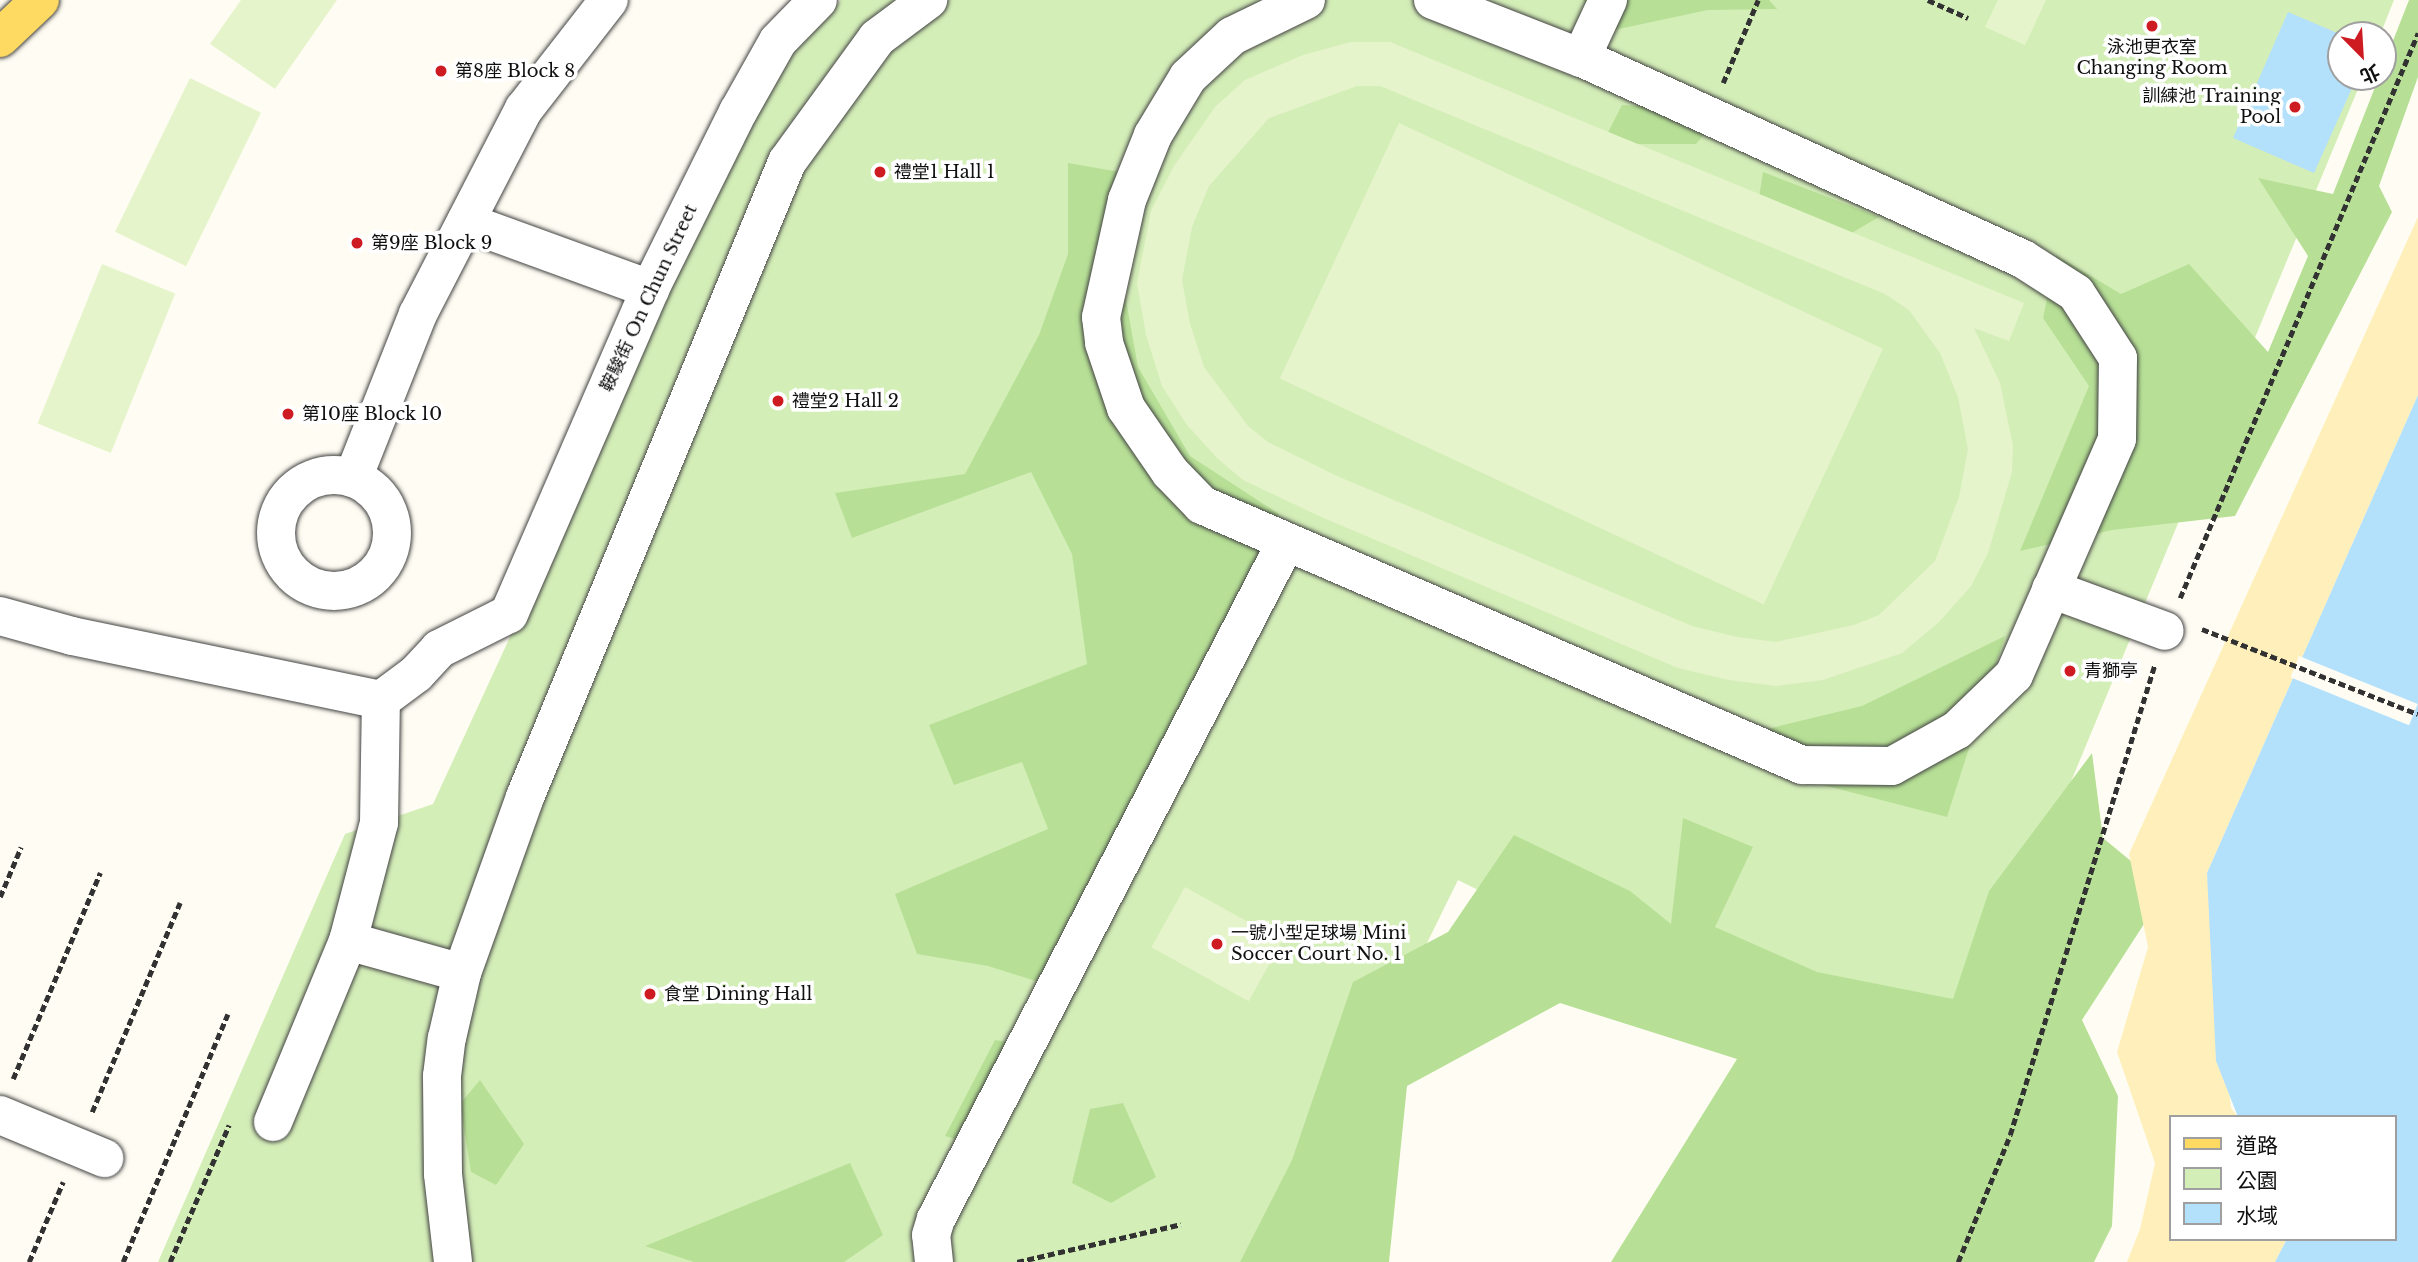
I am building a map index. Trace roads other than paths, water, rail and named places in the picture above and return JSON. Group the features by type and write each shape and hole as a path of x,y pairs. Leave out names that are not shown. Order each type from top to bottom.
{"main road":[{"path":"0,38 40,0"}],"street":[{"path":"353,478 418,314 524,109 609,0"},
{"name":"鞍駿街 On Chun Street","path":"381,700 416,674 439,649 509,614 650,289 778,41 818,0"},
{"path":"453,1262 443,1174 442,1076 462,973 525,797 787,162 877,38 928,0"},
{"path":"1306,0 1232,36 1188,77 1153,135 1126,200 1101,317 1126,408 1170,472 1202,505 1802,765 1892,766 1957,730 2014,675 2117,439 2118,358 2076,293 2024,259 1581,58 1433,0"},
{"path":"1581,58 1608,0"},
{"path":"466,222 650,289"},
{"path":"934,1262 931,1236 936,1219 1286,542"},
{"path":"2051,589 2183,630"},
{"path":"0,616 72,636 381,700 379,823 348,941 273,1122"},
{"path":"348,941 462,973"},
{"path":"5,1100 91,1152"}],"water":[{"name":"訓練池 Training Pool","path":"2288,12 2327,29 2327,91 2351,91 2314,173 2233,138"},
{"path":"2418,395 2418,1262 2275,1262 2286,1241 2397,1241 2397,1115 2237,1115 2216,1061 2207,873"}],"place":[{"name":"泳池更衣室 Changing Room","path":"2152,26"},
{"name":"第8座 Block 8","path":"441,71"},
{"name":"訓練池 Training Pool","path":"2295,107"},
{"name":"禮堂1 Hall 1","path":"880,172"},
{"name":"第9座 Block 9","path":"357,243"},
{"name":"禮堂2 Hall 2","path":"778,401"},
{"name":"第10座 Block 10","path":"288,414"},
{"name":"青獅亭","path":"2070,671"},
{"name":"一號小型足球場 Mini Soccer Court No. 1","path":"1217,944"},
{"name":"食堂 Dining Hall","path":"650,994"}]}
